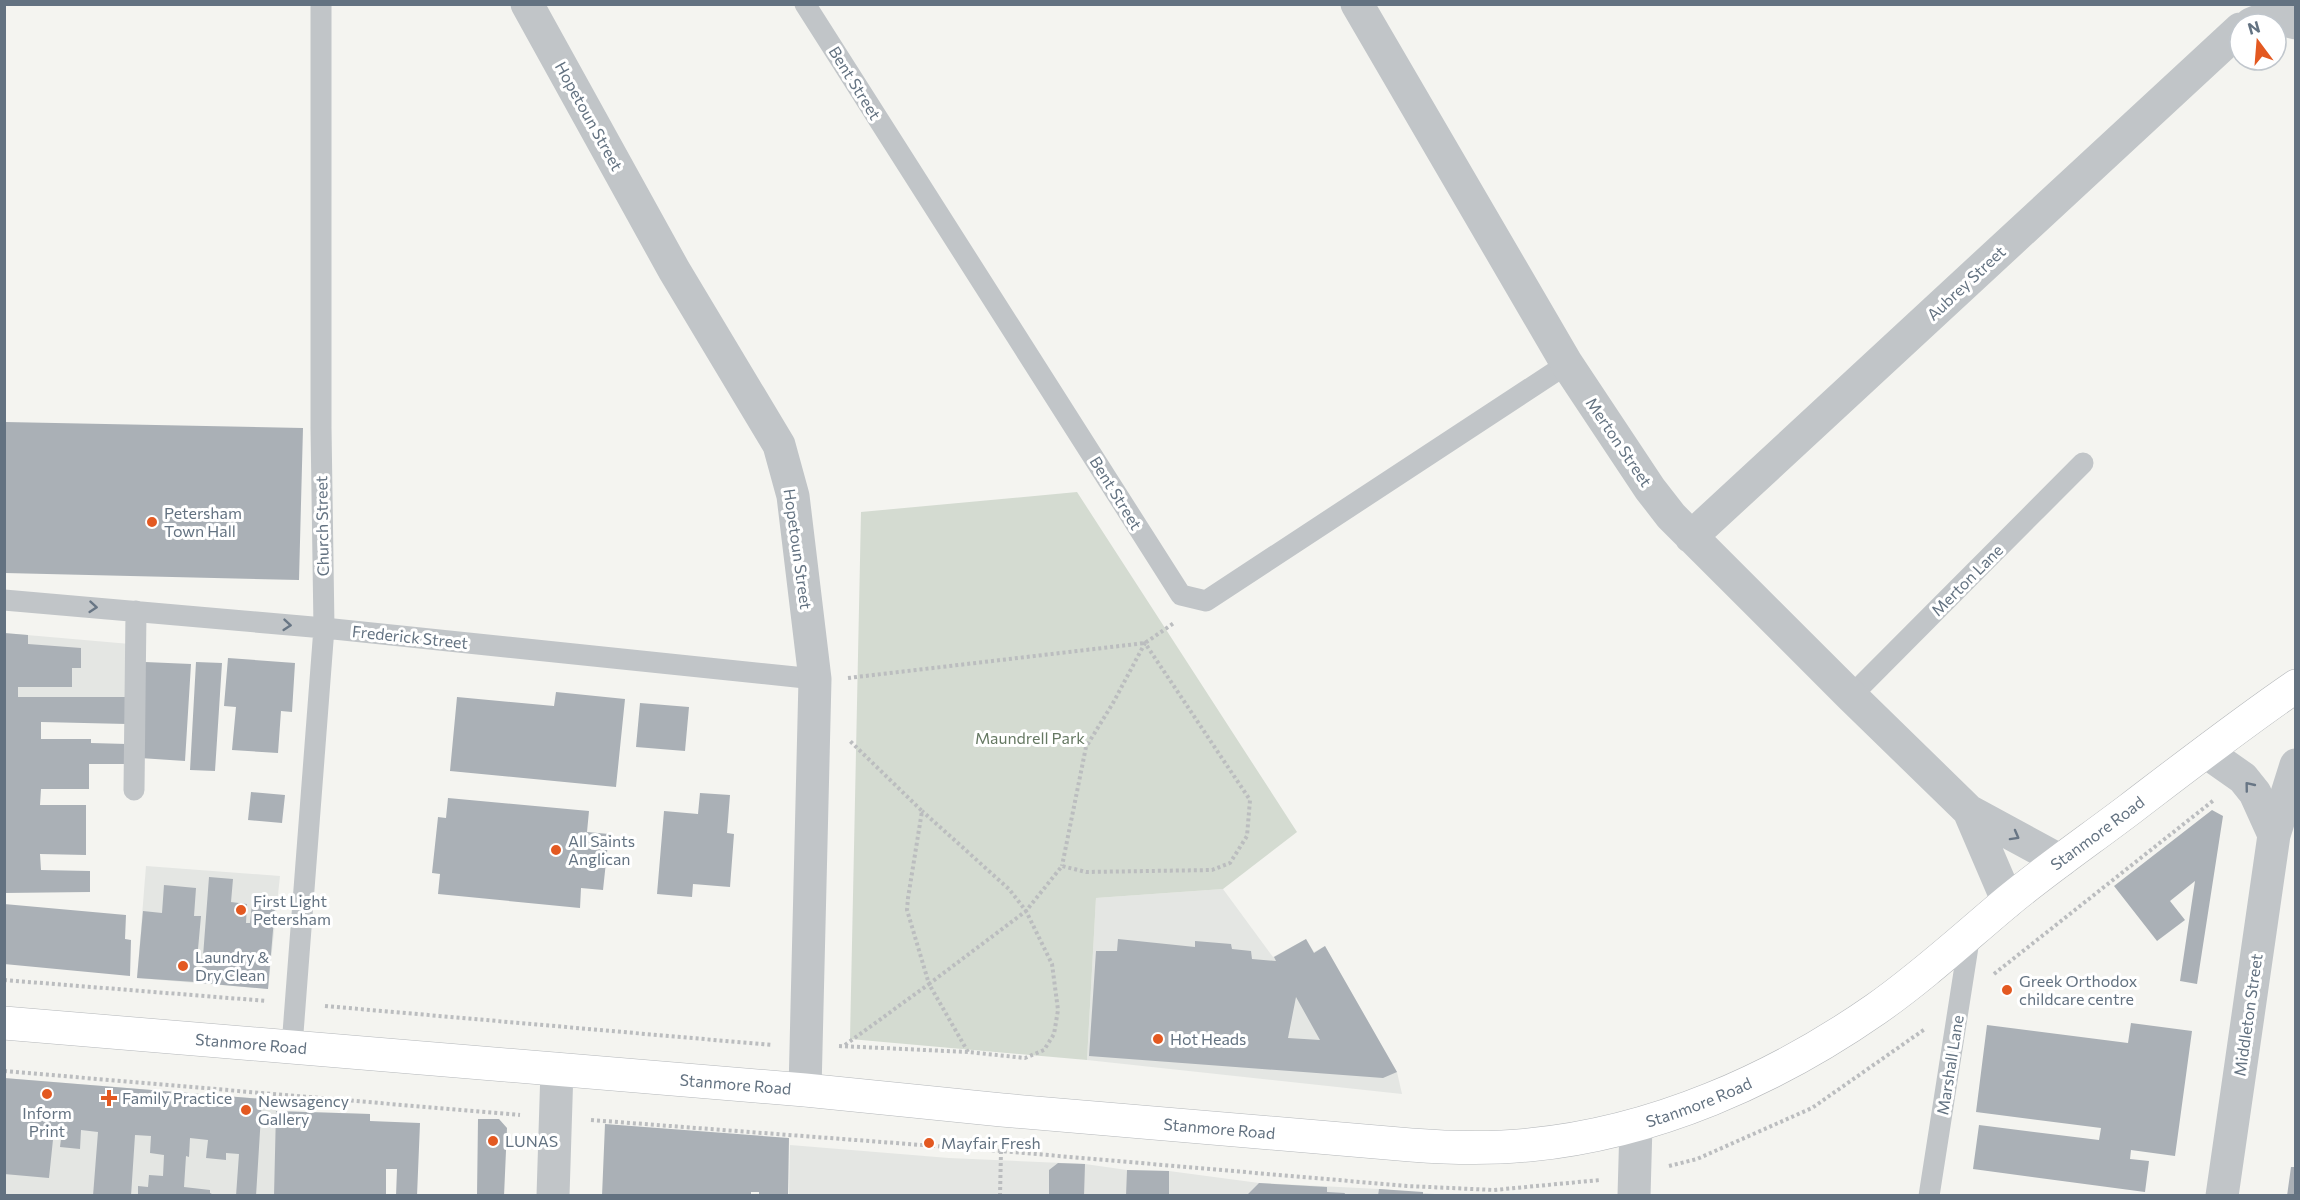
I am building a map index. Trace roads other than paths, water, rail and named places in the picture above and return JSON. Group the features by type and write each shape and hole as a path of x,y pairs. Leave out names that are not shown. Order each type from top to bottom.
{"highway":[{"name":"Stanmore Road","path":"4,1023 805,1090 1025,1112 1468,1149 1530,1145 1588,1136 1636,1125 1738,1088 1785,1066 1830,1040 1879,1008 2008,902 2295,686"}],"street":[{"name":"Hopetoun Street","path":"527,4 674,270 779,445 794,496 815,679 805,1090"},
{"name":"Merton Street","path":"1356,4 1567,364 1650,489 1692,537 1969,810 2061,861"},
{"name":"Aubrey Street","path":"1692,537 2228,40"},
{"path":"2206,752 2243,778 2255,793 2274,835"},
{"name":"Middleton Street","path":"2222,1196 2274,835 2295,765"},
{"name":"Merton Street","path":"1969,810 2008,902"},
{"path":"553,1196 557,1069"},
{"path":"1634,1196 1636,1125"}],"lane":[{"name":"Church Street","path":"292,1046 324,628 321,427 321,4"},
{"name":"Bent Street","path":"805,4 1181,596 1206,601 1567,364"},
{"name":"Merton Lane","path":"1851,696 2083,463"},
{"name":"Frederick Street","path":"4,600 324,628 815,679"},
{"path":"134,790 136,611"},
{"name":"Marshall Lane","path":"1929,1196 1970,934"}],"place":[{"name":"Petersham Town Hall","path":"152,522"},
{"name":"All Saints Anglican","path":"556,850"},
{"name":"First Light Petersham","path":"241,910"},
{"name":"Laundry & Dry Clean","path":"183,966"},
{"name":"Greek Orthodox childcare centre","path":"2007,990"},
{"name":"Hot Heads","path":"1158,1039"},
{"name":"Inform Print","path":"47,1094"},
{"name":"Family Practice","path":"109,1098"},
{"name":"Newsagency Gallery","path":"246,1110"},
{"name":"LUNAS","path":"493,1141"},
{"name":"Mayfair Fresh","path":"929,1143"}],"park label":[{"name":"Maundrell Park","path":"1030,738"}]}
